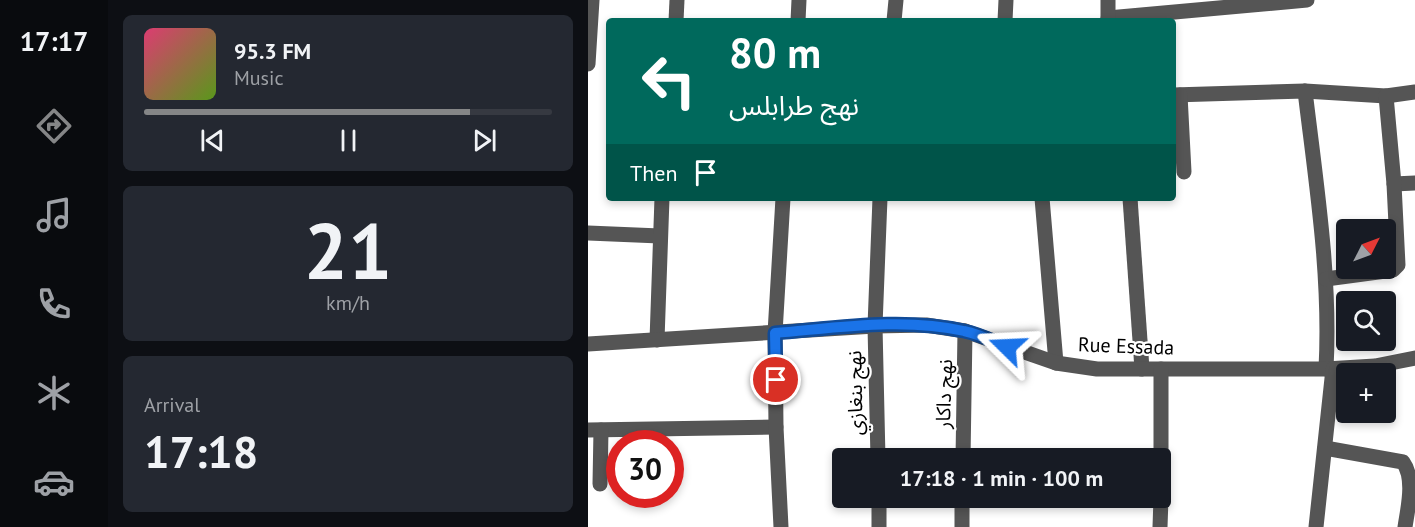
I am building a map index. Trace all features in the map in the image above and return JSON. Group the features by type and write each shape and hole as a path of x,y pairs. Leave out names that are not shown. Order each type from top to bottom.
{"street":[{"path":"588,64 592,0"},
{"path":"676,18 677,0"},
{"path":"798,18 800,0"},
{"path":"894,18 896,0"},
{"path":"1005,18 1006,0"},
{"path":"1108,0 1108,18"},
{"path":"1128,18 1307,0"},
{"path":"1305,91 1326,279 1330,369 1325,448 1316,527"},
{"path":"1184,172 1176,95 1305,91 1386,96 1415,92"},
{"path":"1326,279 1393,270 1397,267 1394,184 1386,96"},
{"path":"1394,184 1415,183"},
{"path":"657,340 662,201"},
{"path":"782,527 776,427 775,333 783,201"},
{"name":"نهج بنغازي","path":"878,448 875,326 880,201"},
{"path":"1042,201 1056,363"},
{"path":"1130,201 1142,369"},
{"path":"588,232 660,236"},
{"name":"Rue Essada","path":"588,344 875,326 926,325 965,331 1056,363 1097,369 1330,369 1375,366 1415,358"},
{"name":"نهج داكار","path":"963,448 965,331"},
{"path":"1161,369 1161,448"},
{"path":"600,484 595,430 776,427"},
{"path":"1325,448 1403,462 1410,472 1412,484 1405,527"},
{"path":"879,508 879,527"},
{"path":"962,508 962,527"},
{"path":"1160,527 1161,508"}],"route":[{"path":"776,380 775,333 926,325 965,331 1007,347"}]}
